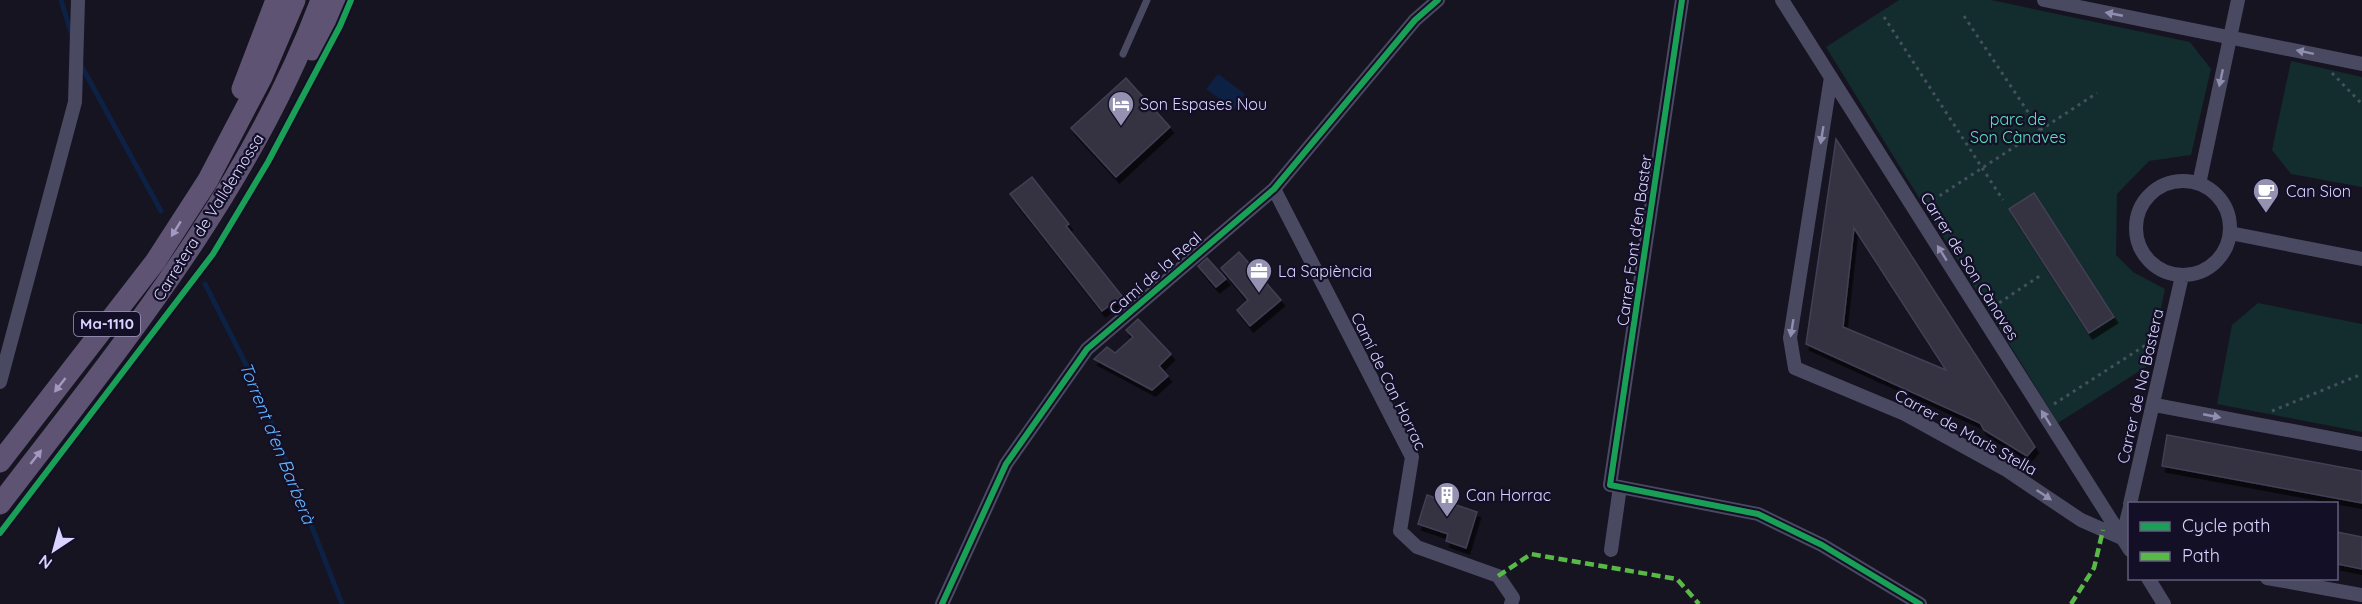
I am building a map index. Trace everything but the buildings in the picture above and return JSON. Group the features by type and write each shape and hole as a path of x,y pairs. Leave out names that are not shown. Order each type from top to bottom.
{"main road":[{"path":"208,180 276,0"},
{"name":"Carretera de Valldemossa","path":"0,462 155,262 208,180 262,77 295,0"},
{"name":"Carretera de Valldemossa","path":"0,504 148,311 215,213 262,133 303,47 321,0"},
{"path":"262,133 326,27 338,0"}],"street":[{"path":"0,382 75,102 78,0"},
{"name":"Camí de la Real","path":"942,604 1006,464 1087,349 1274,189 1415,20 1438,0"},
{"name":"Carrer Font d'en Baster","path":"1611,550 1615,486 1682,0"},
{"name":"Carrer de Son Cànaves","path":"1782,0 2126,544"},
{"path":"2044,0 2362,64"},
{"path":"2199,184 2238,0"},
{"name":"Carrer de Maris Stella","path":"1831,77 1790,338 1796,368 1905,414 2005,469 2081,520 2126,544"},
{"path":"2183,181 2199,184 2213,192 2223,203 2229,218 2230,233 2226,247 2209,268 2182,276 2166,273 2151,264 2141,251 2136,236 2136,219 2142,204 2152,192 2167,184 2183,181"},
{"name":"Camí de Can Horrac","path":"1274,189 1412,457 1400,531 1417,547 1498,576 1513,598 1511,604"},
{"path":"2230,233 2362,259"},
{"name":"Carrer de Na Bastera","path":"2131,502 2155,405 2182,276"},
{"path":"2155,405 2362,444"},
{"path":"1615,486 1758,513 1822,545 1920,604"},
{"name":"Carrer de Na Bastera","path":"2126,544 2128,524"},
{"path":"2149,580 2164,604"},
{"path":"2273,580 2362,595"}],"lane":[{"path":"1123,54 1147,0"}],"path":[{"path":"1964,16 2040,130"},
{"path":"1884,17 2003,200"},
{"path":"2314,54 2362,104"},
{"path":"1915,211 2097,93"},
{"path":"1981,315 2041,275"},
{"path":"2042,412 2171,328"},
{"path":"2244,422 2362,374"}],"green space":[{"name":"parc de Son Cànaves","path":"1899,0 1991,0 2190,42 2211,69 2191,155 2149,161 2117,194 2116,255 2133,272 2165,289 2149,365 2058,423 1826,47"},
{"path":"2291,61 2362,77 2362,187 2291,174 2272,150"},
{"path":"2258,303 2362,324 2362,432 2217,404 2232,325"}],"water":[{"path":"1218,74 1245,94 1234,109 1206,89"}],"waterway":[{"path":"61,0 72,36"},
{"path":"81,65 161,211"},
{"name":"Torrent d'en Barberà","path":"205,284 257,386 342,604"}],"marked path":[{"path":"2071,604 2094,568 2103,530"},
{"path":"1498,576 1531,554 1677,579 1699,604"}],"cycle path":[{"path":"0,533 213,254 268,162 340,26 351,0"},
{"path":"942,604 1006,464 1087,349 1274,189 1415,20 1438,0"},
{"path":"1682,0 1610,485 1758,514 1822,545 1920,604"}],"place":[{"name":"Son Espases Nou","path":"1121,127"},
{"name":"Can Sion","path":"2266,214"},
{"name":"La Sapiència","path":"1259,294"},
{"name":"Can Horrac","path":"1447,518"}]}
